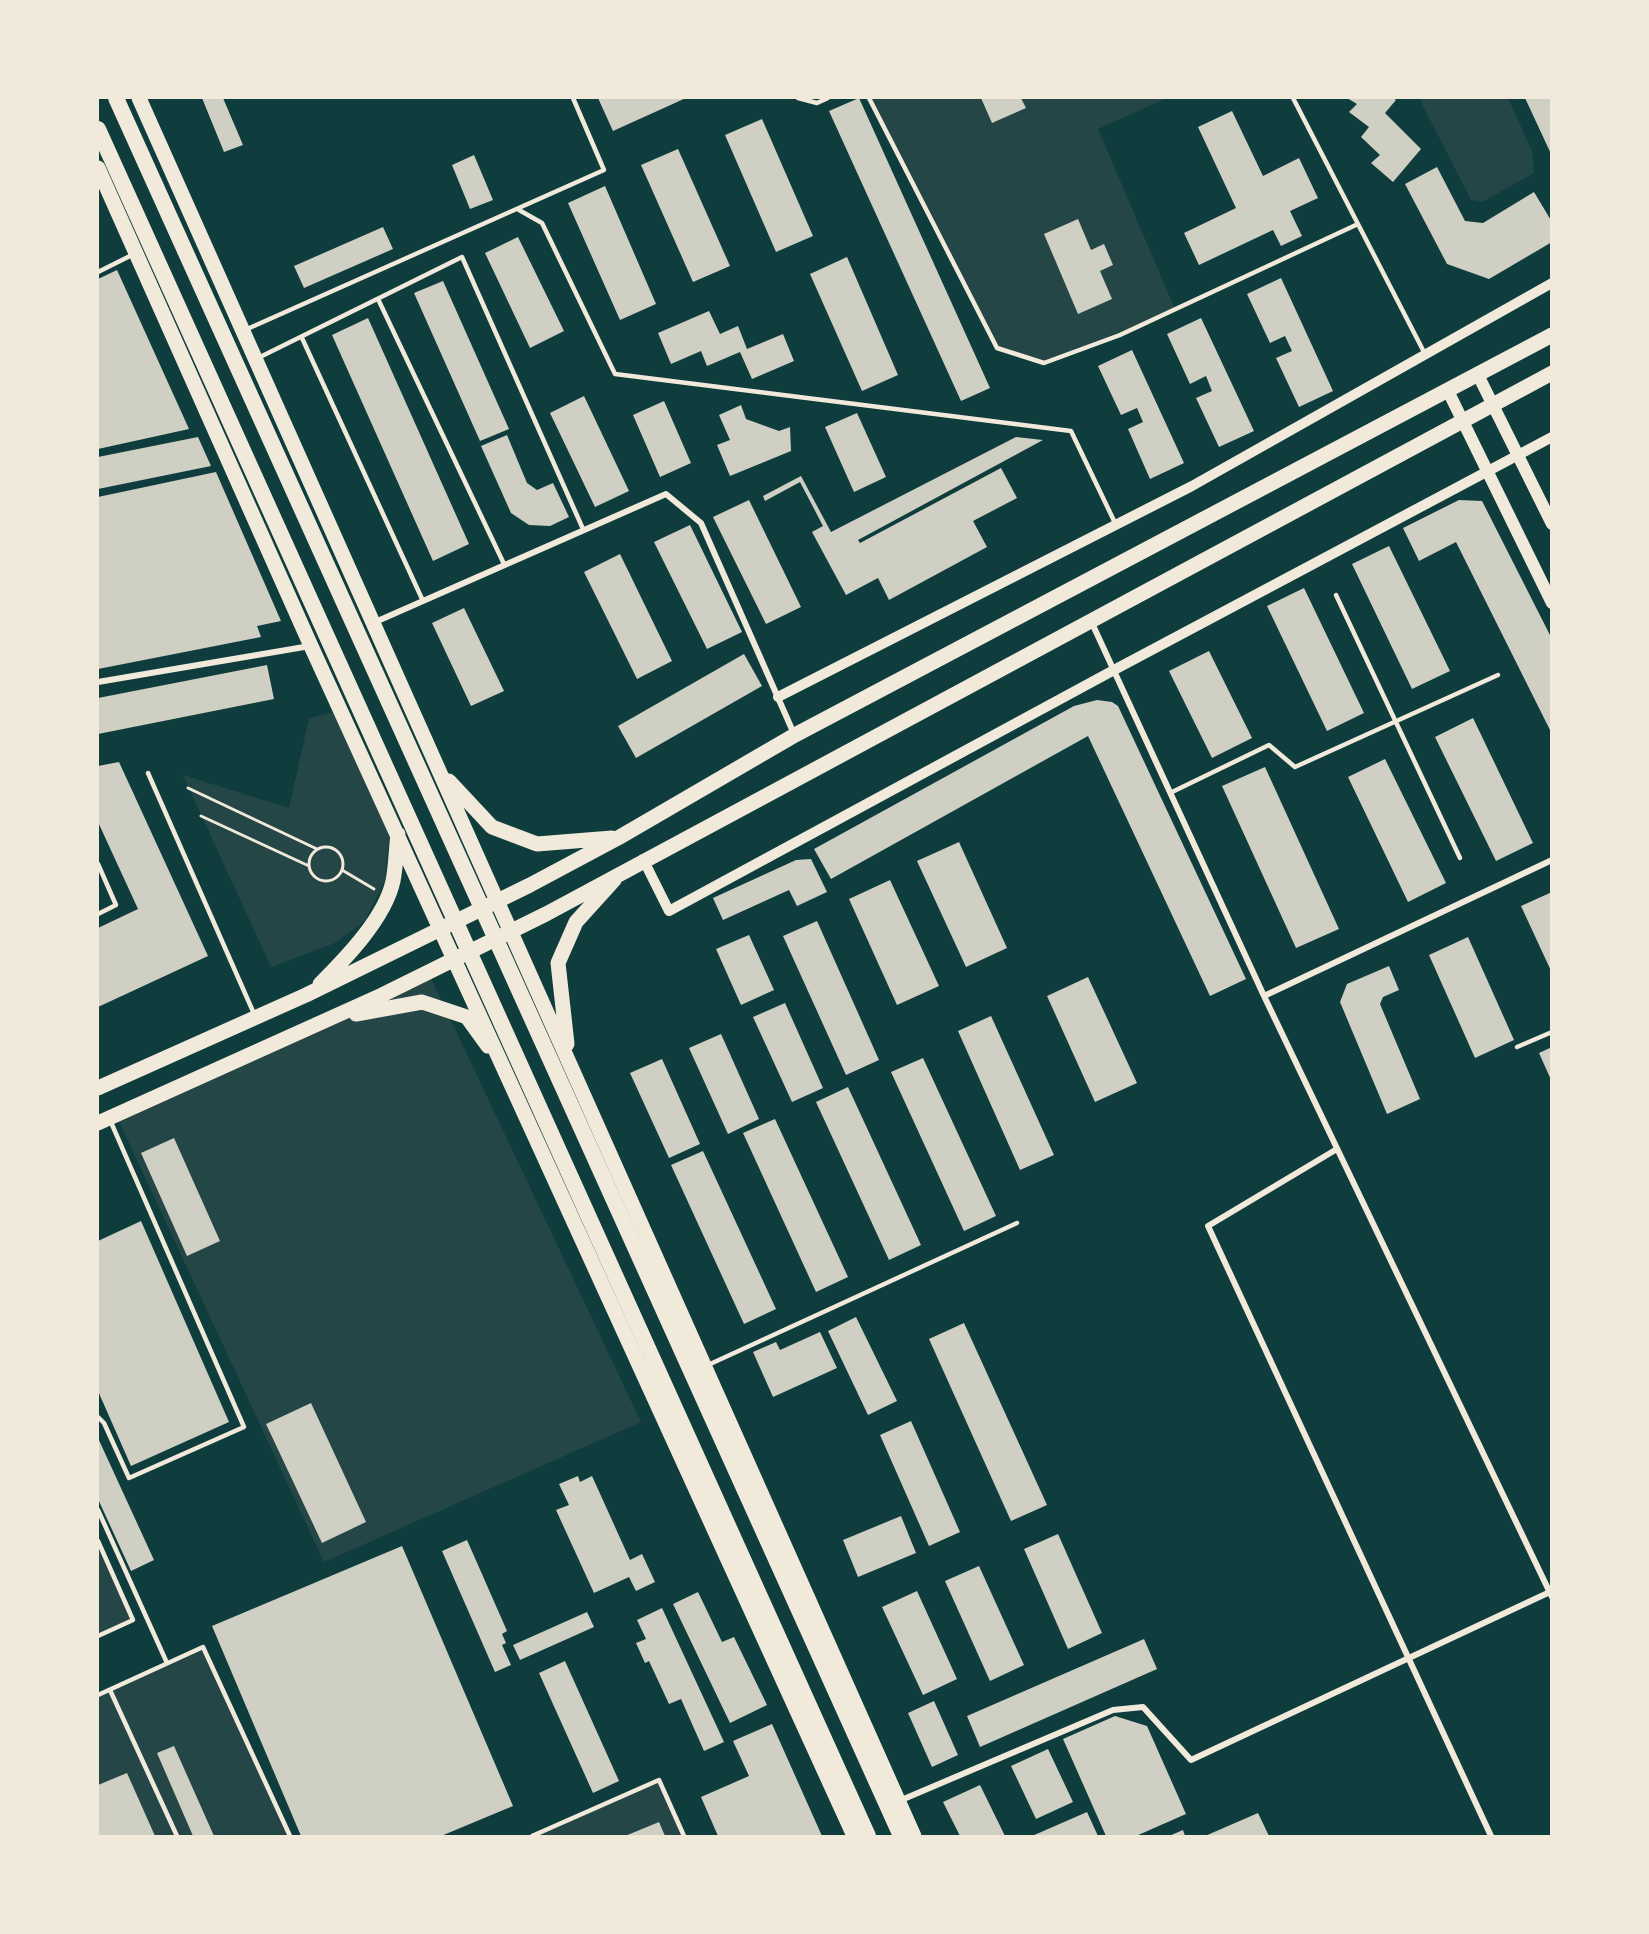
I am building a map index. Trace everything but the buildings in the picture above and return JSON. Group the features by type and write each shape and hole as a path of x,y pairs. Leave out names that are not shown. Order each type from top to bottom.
{"highway":[{"path":"116,98 901,1836"},
{"path":"98,129 868,1836"}],"main road":[{"path":"139,98 372,623 512,930 703,1367 914,1836"},
{"path":"98,168 311,646 507,1071 854,1836"},
{"path":"98,1088 312,992 499,901 618,838 795,735 1551,335"},
{"path":"103,1120 335,1017 456,960 1551,373"},
{"path":"1478,375 1551,524"},
{"path":"1448,391 1551,603"},
{"path":"441,772 492,827 537,844 618,838"},
{"path":"312,992 351,953 373,923 393,883 398,834"},
{"path":"569,1062 558,963 576,922 623,870"},
{"path":"335,1017 422,1002 467,1017 507,1071"}],"street":[{"path":"778,697 1192,486 1551,283"},
{"path":"643,860 669,911 1551,437"},
{"path":"372,623 666,494 701,523 795,735"},
{"path":"898,1802 1113,1710 1143,1707 1191,1760 1551,1593 1264,996 1091,621"},
{"path":"98,682 311,646"},
{"path":"1264,996 1551,860"},
{"path":"1337,1149 1208,1226 1491,1836"}],"lane":[{"path":"242,331 519,210 604,170 573,98"},
{"path":"798,98 818,103 828,98"},
{"path":"869,98 998,348 1044,363 1120,335 1358,224"},
{"path":"1293,98 1425,354"},
{"path":"519,210 542,224 615,374 1071,431 1116,525"},
{"path":"98,272 136,253"},
{"path":"255,360 462,258 583,529"},
{"path":"378,299 504,564"},
{"path":"302,338 423,600"},
{"path":"1336,595 1460,858"},
{"path":"1170,793 1269,745 1295,767 1498,675"},
{"path":"148,773 256,1018"},
{"path":"98,864 116,905 98,914"},
{"path":"1517,1047 1551,1032"},
{"path":"98,1418 104,1423 129,1478 244,1427 103,1120"},
{"path":"703,1367 1017,1223"},
{"path":"98,1510 167,1663"},
{"path":"98,1541 132,1620 98,1636"},
{"path":"98,1695 203,1647 290,1836"},
{"path":"110,1690 177,1836"},
{"path":"532,1836 659,1780 684,1836"}],"path":[{"path":"188,788 317,849"},
{"path":"201,816 309,866"},
{"path":"325,847 336,849 342,859 342,870 335,879 324,881 314,876 309,866 311,855 317,849 325,847"},
{"path":"342,870 386,896"}],"shaded area":[{"path":"869,98 1167,98 1098,129 1175,309 1120,335 1044,363 997,348"},
{"path":"1419,98 1508,98 1532,151 1534,173 1482,202 1471,200"},
{"path":"340,711 391,821 385,880 365,921 335,943 271,967 183,775 289,808 309,718"},
{"path":"429,974 641,1422 324,1562 116,1115"},
{"path":"98,1541 133,1620 98,1636"},
{"path":"203,1647 290,1836 98,1836 98,1695"},
{"path":"659,1780 684,1836 532,1836"}]}
